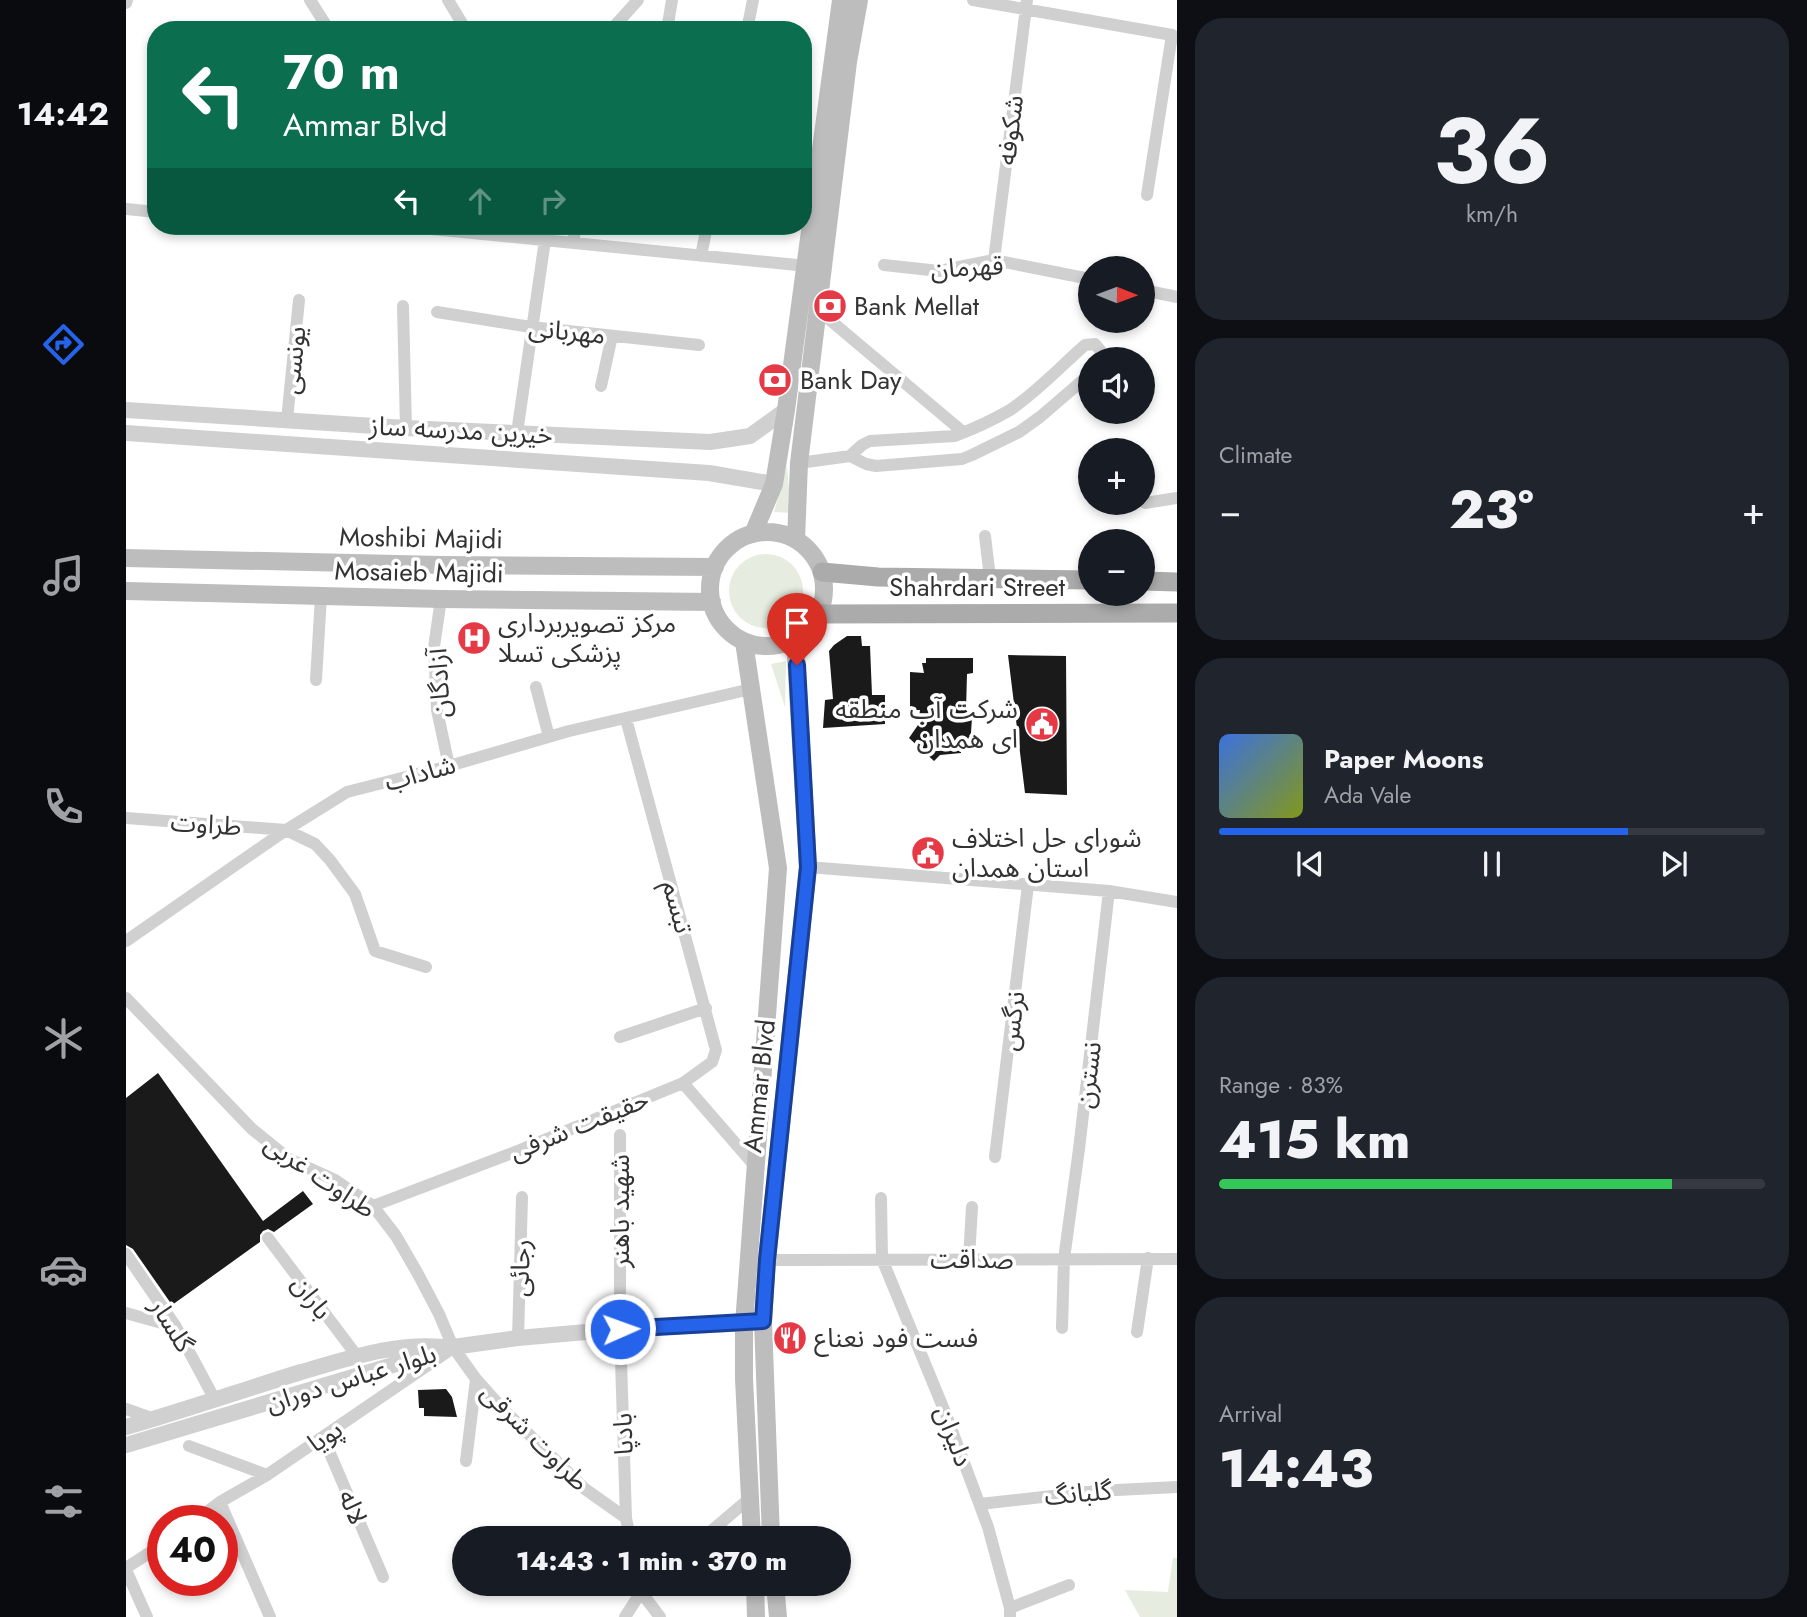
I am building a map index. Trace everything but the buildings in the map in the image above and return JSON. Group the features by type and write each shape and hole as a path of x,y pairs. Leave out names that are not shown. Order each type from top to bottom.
{"main road":[{"path":"812,228 841,0"},
{"path":"796,540 799,463 848,62 859,0"},
{"path":"753,534 774,484 811,235"},
{"path":"753,534 783,534 796,540 808,548 822,572 824,594 819,614 809,629 779,646 744,642 729,632 718,619 710,584 715,567 730,546 753,534"},
{"name":"Moshibi Majidi","path":"126,558 441,565 715,567"},
{"name":"Shahrdari Street","path":"822,572 878,577 1078,580"},
{"path":"1155,581 1177,582"},
{"name":"Mosaieb Majidi","path":"126,591 712,602"},
{"name":"Shahrdari Street","path":"819,614 1177,613"},
{"name":"Ammar Blvd","path":"771,1526 763,1321 808,867 795,639"},
{"name":"Ammar Blvd","path":"744,642 778,869 744,1324 751,1526"},
{"path":"755,1596 756,1617"},
{"path":"776,1596 778,1617"}],"street":[{"path":"310,0 323,21"},
{"path":"448,0 461,21"},
{"path":"619,21 638,0"},
{"path":"668,21 672,0"},
{"path":"749,21 753,0"},
{"path":"973,0 1026,4 1175,37 1147,195"},
{"name":"شکوفه","path":"994,260 1026,4"},
{"path":"126,209 147,211"},
{"path":"507,235 807,267"},
{"path":"573,243 574,235"},
{"path":"701,256 705,235"},
{"path":"517,433 545,240"},
{"name":"قهرمان","path":"884,265 939,271 994,260 1078,277"},
{"path":"1155,292 1177,297"},
{"name":"یونسی","path":"287,421 299,300"},
{"path":"403,306 406,428"},
{"path":"818,310 963,432"},
{"name":"مهربانی","path":"437,312 531,327 699,345"},
{"path":"601,386 612,336"},
{"path":"850,456 870,441 955,436 1008,411 1028,397 1078,351"},
{"path":"799,463 850,456 876,466 962,458 1019,432 1078,384"},
{"name":"خیرین مدرسه ساز","path":"126,410 406,428 710,442 750,436 786,410"},
{"name":"خیرین مدرسه ساز","path":"126,433 709,473 774,484"},
{"path":"709,473 710,442"},
{"path":"1155,501 1177,498"},
{"path":"985,536 989,579"},
{"path":"316,680 321,596"},
{"name":"آزادگان","path":"441,599 434,647 437,710 449,766"},
{"path":"536,687 549,737"},
{"name":"شاداب","path":"126,941 286,830 347,792 549,737 751,689"},
{"name":"تبسم","path":"626,719 716,1050 712,1062 683,1083"},
{"name":"طراوت","path":"126,818 286,830"},
{"path":"286,830 315,844 330,860 355,894 375,951 426,967"},
{"path":"808,867 1109,891 1177,902"},
{"name":"نرگس","path":"995,1157 1028,885"},
{"name":"نسترن","path":"1062,1328 1064,1259 1109,891"},
{"name":"طراوت غربی","path":"126,998 252,1129 289,1159 335,1180 373,1206 396,1236 418,1274 453,1348"},
{"path":"620,1037 706,1008"},
{"name":"حقیقت شرفی","path":"373,1206 520,1150 683,1083 755,1166"},
{"name":"شهید باهنر","path":"620,1135 620,1329"},
{"name":"رجائی","path":"518,1338 522,1197"},
{"path":"881,1198 882,1259"},
{"path":"969,1259 972,1207"},
{"name":"باران","path":"268,1238 356,1356"},
{"name":"گلسار","path":"126,1254 176,1327 214,1398"},
{"path":"1137,1332 1148,1258"},
{"name":"دلیران","path":"882,1259 980,1504 1010,1613"},
{"name":"صداقت","path":"767,1260 1177,1259"},
{"path":"126,1313 176,1327"},
{"path":"453,1348 518,1338 620,1329 763,1321"},
{"name":"بادپا","path":"620,1329 628,1526"},
{"name":"بلوار عباس دوران","path":"126,1427 356,1356 407,1346 453,1348"},
{"name":"بلوار عباس دوران","path":"126,1445 453,1348"},
{"name":"طراوت شرقی","path":"453,1348 501,1408 585,1489 626,1518"},
{"name":"پویا","path":"216,1505 267,1475 453,1348"},
{"path":"466,1461 476,1379"},
{"path":"126,1409 154,1419"},
{"name":"لاله","path":"323,1437 383,1577"},
{"path":"189,1446 267,1475"},
{"name":"گلبانگ","path":"980,1504 1097,1491 1177,1487"},
{"path":"717,1526 750,1498"},
{"path":"220,1502 270,1617"},
{"path":"147,1555 126,1569 147,1617"},
{"path":"1010,1613 1069,1585"},
{"path":"625,1617 638,1596"},
{"path":"649,1596 660,1617"}],"shaded area":[{"path":"787,466 791,513 774,512"},
{"path":"766,554 780,557 792,565 800,577 803,591 800,605 792,617 780,625 766,628 752,625 740,617 732,605 729,591 732,577 740,565 752,557"},
{"path":"786,661 785,707 771,664"},
{"path":"1173,1558 1177,1558 1177,1617 1140,1617 1125,1590 1168,1592"}],"place":[{"name":"Bank Mellat","path":"830,306"},
{"name":"Bank Day","path":"775,380"},
{"name":"مرکز تصویربرداری پزشکی تسلا","path":"474,638"},
{"name":"شرکت آب منطقه ای همدان","path":"1042,724"},
{"name":"شوراى حل اختلاف استان همدان","path":"928,853"},
{"name":"فست فود نعناع","path":"790,1338"}],"route":[{"path":"620,1329 763,1321 808,867 797,665"}]}
